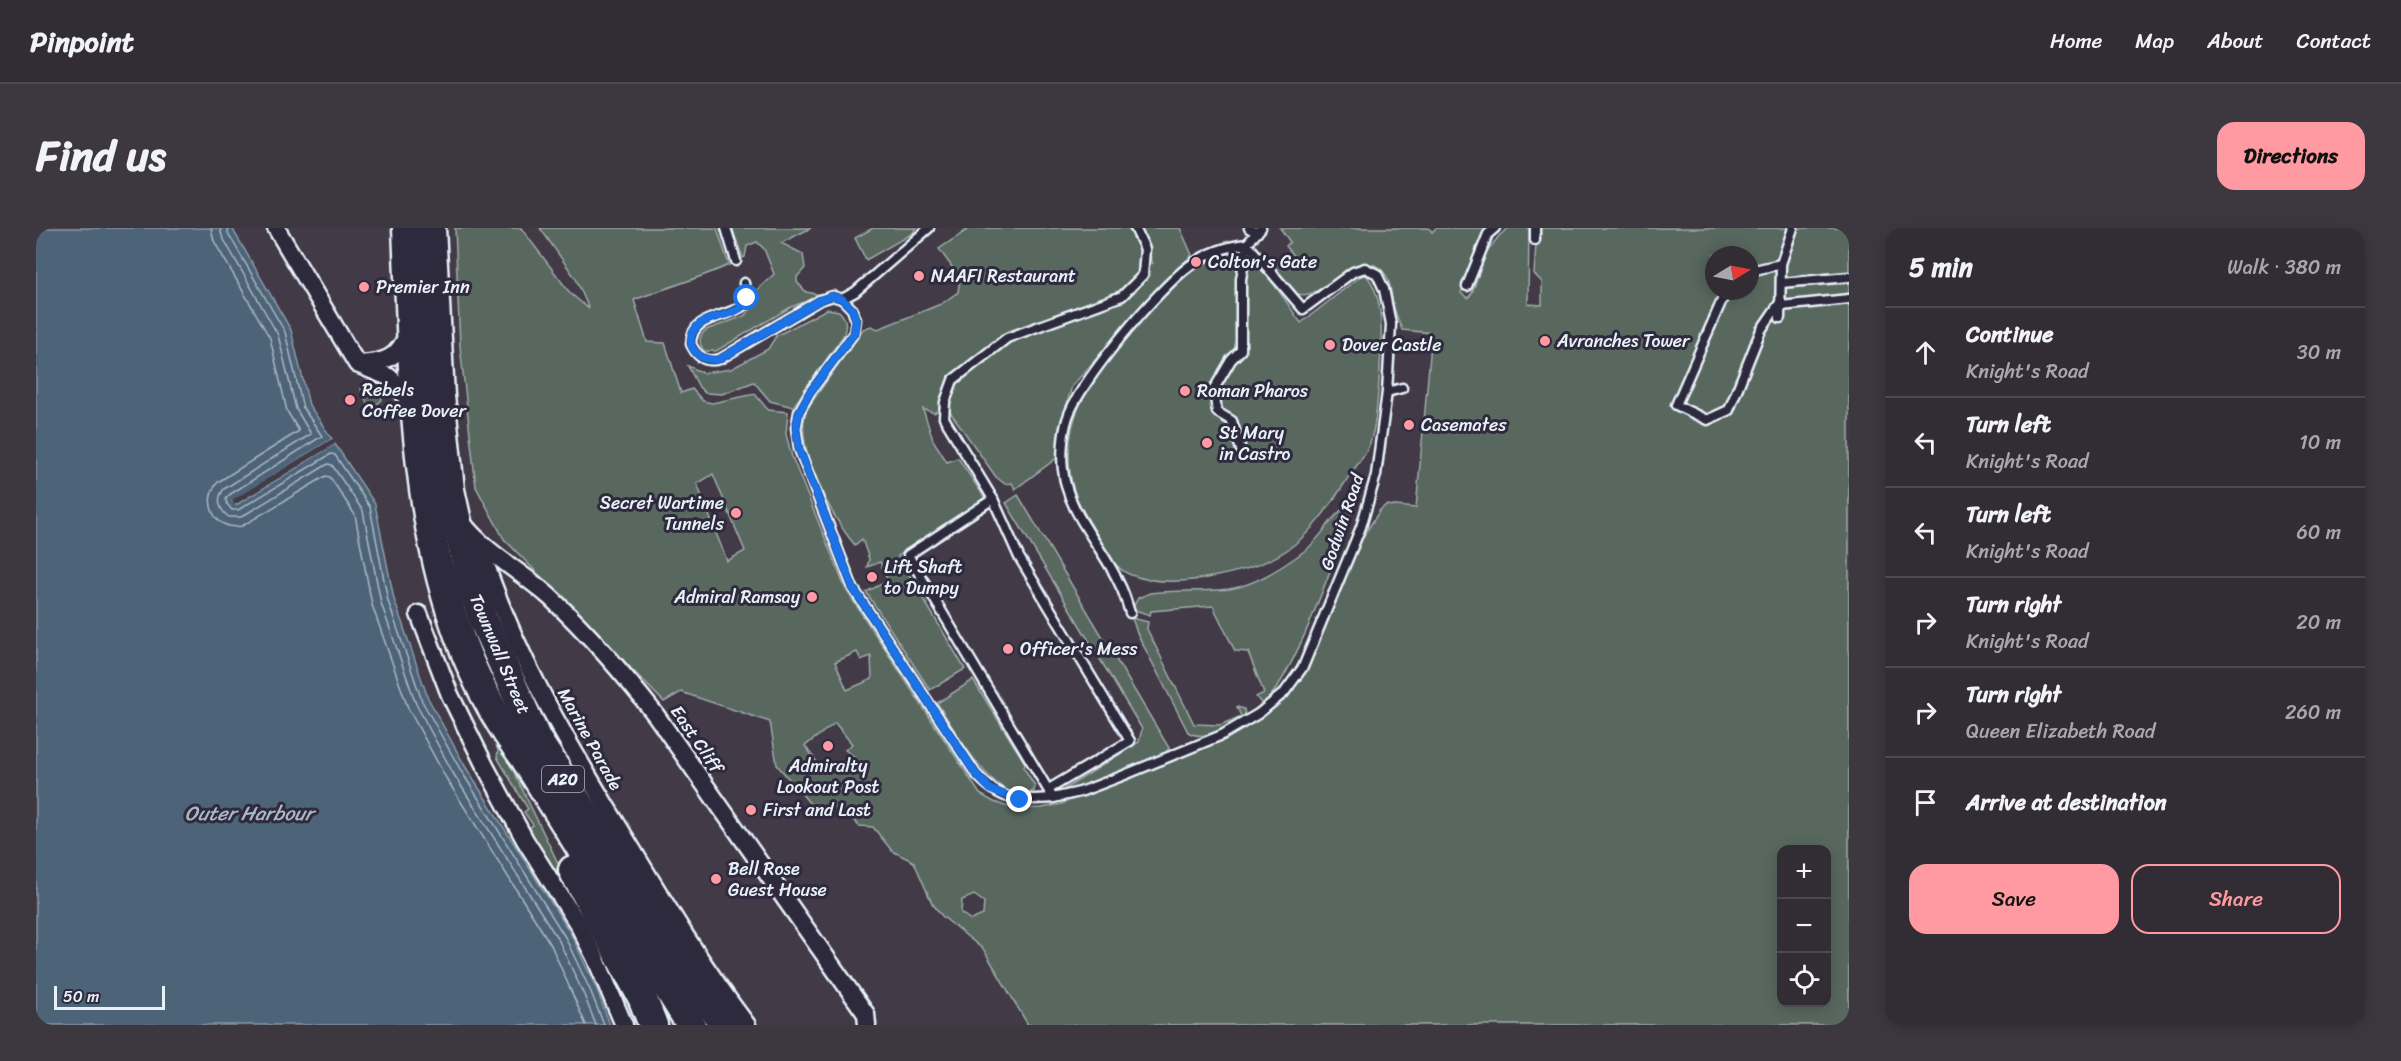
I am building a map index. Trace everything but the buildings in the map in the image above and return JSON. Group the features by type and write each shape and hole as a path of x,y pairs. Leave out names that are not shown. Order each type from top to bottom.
{"highway":[{"name":"Townwall Street","path":"407,228 416,414 425,492 437,558 461,638 478,680 508,736 524,757 691,1025"},
{"name":"Townwall Street","path":"431,228 440,396 453,509 470,581 483,621 537,740 685,951 725,1016"},
{"path":"508,736 514,759 642,997 653,1025"}],"street":[{"path":"276,228 357,364 389,377 398,385 416,414"},
{"path":"357,364 376,363 394,356 403,346 412,324"},
{"name":"East Cliff","path":"453,509 478,540 550,598 621,670 655,714 866,1014 867,1025"},
{"name":"Marine Parade","path":"478,540 491,585 559,729 685,951"},
{"path":"419,614 450,695 525,840 586,940 624,1025"},
{"path":"725,1016 747,1025"}],"lane":[{"path":"726,228 736,261"},
{"path":"744,283 747,298 744,305 706,320 694,331 691,344 701,358 710,361 720,359 820,300 832,296 842,299 855,292 929,228"},
{"path":"1049,789 1130,741 1019,557 993,500 944,418 945,402 953,380 1006,338 1122,296 1143,275 1145,249 1135,228"},
{"path":"1243,456 1232,421 1217,412 1214,389 1231,360 1241,350 1241,279 1247,244 1255,230 1265,228"},
{"path":"1467,286 1488,234 1495,228"},
{"path":"1535,228 1535,240"},
{"path":"1780,318 1781,264 1793,228"},
{"path":"1130,613 1119,583 1070,503 1062,468 1067,419 1087,381 1129,328 1167,286 1200,259 1230,246 1247,244"},
{"name":"Godwin Road","path":"842,299 854,314 856,320 854,333 810,392 799,412 796,428 799,449 808,475 853,588 976,774 991,790 1020,800 1053,798 1080,792 1222,735 1258,714 1284,693 1306,658 1361,526 1376,475 1388,392 1391,324 1384,289 1377,274 1365,268 1353,273 1303,309 1247,244"},
{"path":"1759,269 1781,264"},
{"path":"1781,284 1849,277"},
{"path":"1781,303 1849,299"},
{"path":"1722,300 1676,405 1707,420 1729,410 1761,330 1781,303"},
{"path":"1388,392 1402,388"},
{"path":"993,500 908,555 1053,798"}],"green space":[{"path":"455,228 521,228 570,293 589,309 576,279 540,228 717,228 729,265 634,300 647,342 665,343 681,393 692,389 703,401 712,403 755,394 768,410 788,412 786,434 792,457 846,590 980,794 1014,809 1042,808 1061,804 1228,738 1257,721 1283,700 1302,678 1333,608 1355,549 1380,510 1386,505 1416,508 1432,333 1402,330 1387,277 1377,266 1366,264 1353,268 1316,291 1304,295 1294,292 1268,260 1273,255 1282,266 1294,256 1286,246 1290,242 1280,228 1429,228 1432,232 1436,228 1486,228 1461,293 1468,298 1472,293 1487,251 1500,235 1509,228 1529,228 1528,304 1542,305 1542,282 1534,274 1537,228 1849,228 1849,1025 1028,1025 984,950 942,916 932,903 914,862 892,851 873,827 859,826 844,811 834,807 824,810 812,806 777,765 770,722 681,692 664,702 504,539 476,487 460,346","holes":["713,474 745,551 727,561 697,484","857,652 861,660 871,656 872,679 847,690 835,662","835,723 852,744 845,750 855,757 845,770 832,761 822,769 805,746","974,895 984,902 983,915 971,920 961,913 962,900"]},
{"path":"732,228 811,228 781,243 803,254 805,268 797,277 797,282 806,292 817,294 815,298 791,307 716,351 704,351 700,342 704,332 744,316 752,308 755,292 774,274 764,249 757,242 747,246 743,258"},
{"path":"873,228 916,228 913,233 866,260 855,238"},
{"path":"970,228 1128,228 1153,264 1141,228 1180,228 1192,255 1158,289 1072,386 1061,424 1058,457 1015,489 1012,483 1005,484 996,477 946,406 934,413 923,409 933,440 947,462 958,458 987,501 898,556 965,669 930,690 866,592 888,581 880,562 867,567 869,559 862,539 855,545 826,500 810,461 804,424 807,409 863,329 871,326 878,329 941,304 958,292 960,278 939,249"},
{"path":"1229,254 1241,257 1262,271 1301,323 1361,276 1366,275 1377,297 1381,326 1379,381 1372,435 1363,456 1320,518 1293,546 1277,556 1238,571 1202,579 1171,581 1141,578 1125,572 1114,563 1077,499 1072,485 1069,456 1072,426 1082,399 1092,382 1151,309 1179,281 1195,269"},
{"path":"827,309 839,311 844,317 846,326 843,336 793,407 770,401 754,382 722,394 705,393 699,387 688,366 704,373 731,369 768,349 776,336"},
{"path":"364,386 384,388 385,391 381,394 382,400 370,410 361,389"},
{"path":"1018,495 1169,748 1166,753 1087,785 1060,792 1139,742 1142,729 1006,503"},
{"path":"1352,503 1354,505 1333,564 1299,648 1274,692 1262,704 1256,697 1264,693 1248,652 1235,651 1213,606 1151,611 1150,615 1132,609 1138,598 1150,593 1229,589 1260,579 1307,549 1339,512"},
{"path":"1132,618 1148,622 1147,629 1194,724 1220,725 1241,716 1237,707 1244,709 1245,715 1225,728 1210,734 1195,735 1188,732 1137,633"},
{"path":"973,680 1025,763 1024,768 1035,786 1034,791 1020,794 1006,789 992,779 965,747 937,703"},
{"path":"494,737 497,737 573,894 568,898 525,831 533,825 524,812 528,809 497,757 498,751"}],"water":[{"name":"Outer Harbour","path":"36,228 232,228 291,330 309,405 332,439 232,501 236,505 335,444 375,504 394,599 428,698 465,766 571,934 597,990 610,1025 36,1025"}],"pier":[{"path":"332,439 335,444 234,505 232,500"}],"place":[{"name":"Colton's Gate","path":"1196,262"},
{"name":"NAAFI Restaurant","path":"919,276"},
{"name":"Premier Inn","path":"364,287"},
{"name":"Avranches Tower","path":"1545,341"},
{"name":"Dover Castle","path":"1330,345"},
{"name":"Roman Pharos","path":"1185,391"},
{"name":"Rebels Coffee Dover","path":"350,400"},
{"name":"Casemates","path":"1409,425"},
{"name":"St Mary in Castro","path":"1207,443"},
{"name":"Secret Wartime Tunnels","path":"736,513"},
{"name":"Lift Shaft to Dumpy","path":"872,577"},
{"name":"Admiral Ramsay","path":"812,597"},
{"name":"Officer's Mess","path":"1008,649"},
{"name":"Admiralty Lookout Post","path":"828,746"},
{"name":"First and Last","path":"751,810"},
{"name":"Bell Rose Guest House","path":"716,879"}],"route":[{"path":"747,298 747,302 741,308 706,320 696,327 691,344 697,355 710,361 720,359 820,300 832,296 842,299 852,309 856,320 854,333 810,392 799,412 796,428 799,449 853,588 976,774 991,790 1020,800"}]}
